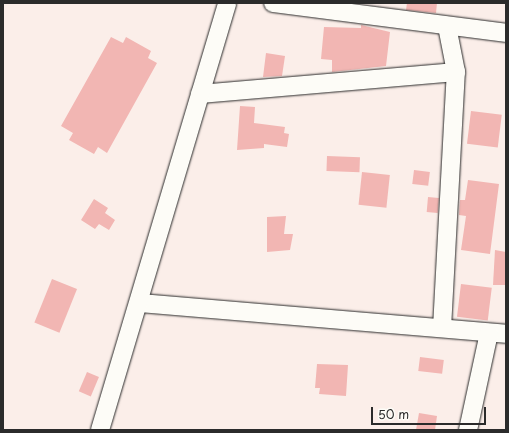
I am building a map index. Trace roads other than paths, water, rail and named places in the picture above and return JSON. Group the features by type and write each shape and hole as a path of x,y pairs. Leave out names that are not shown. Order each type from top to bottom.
{"street":[{"path":"100,430 140,303 227,3"},
{"path":"273,3 506,33"},
{"path":"442,328 456,72 447,26"},
{"path":"200,94 456,72"},
{"path":"140,303 442,328 497,334 468,430"}]}
